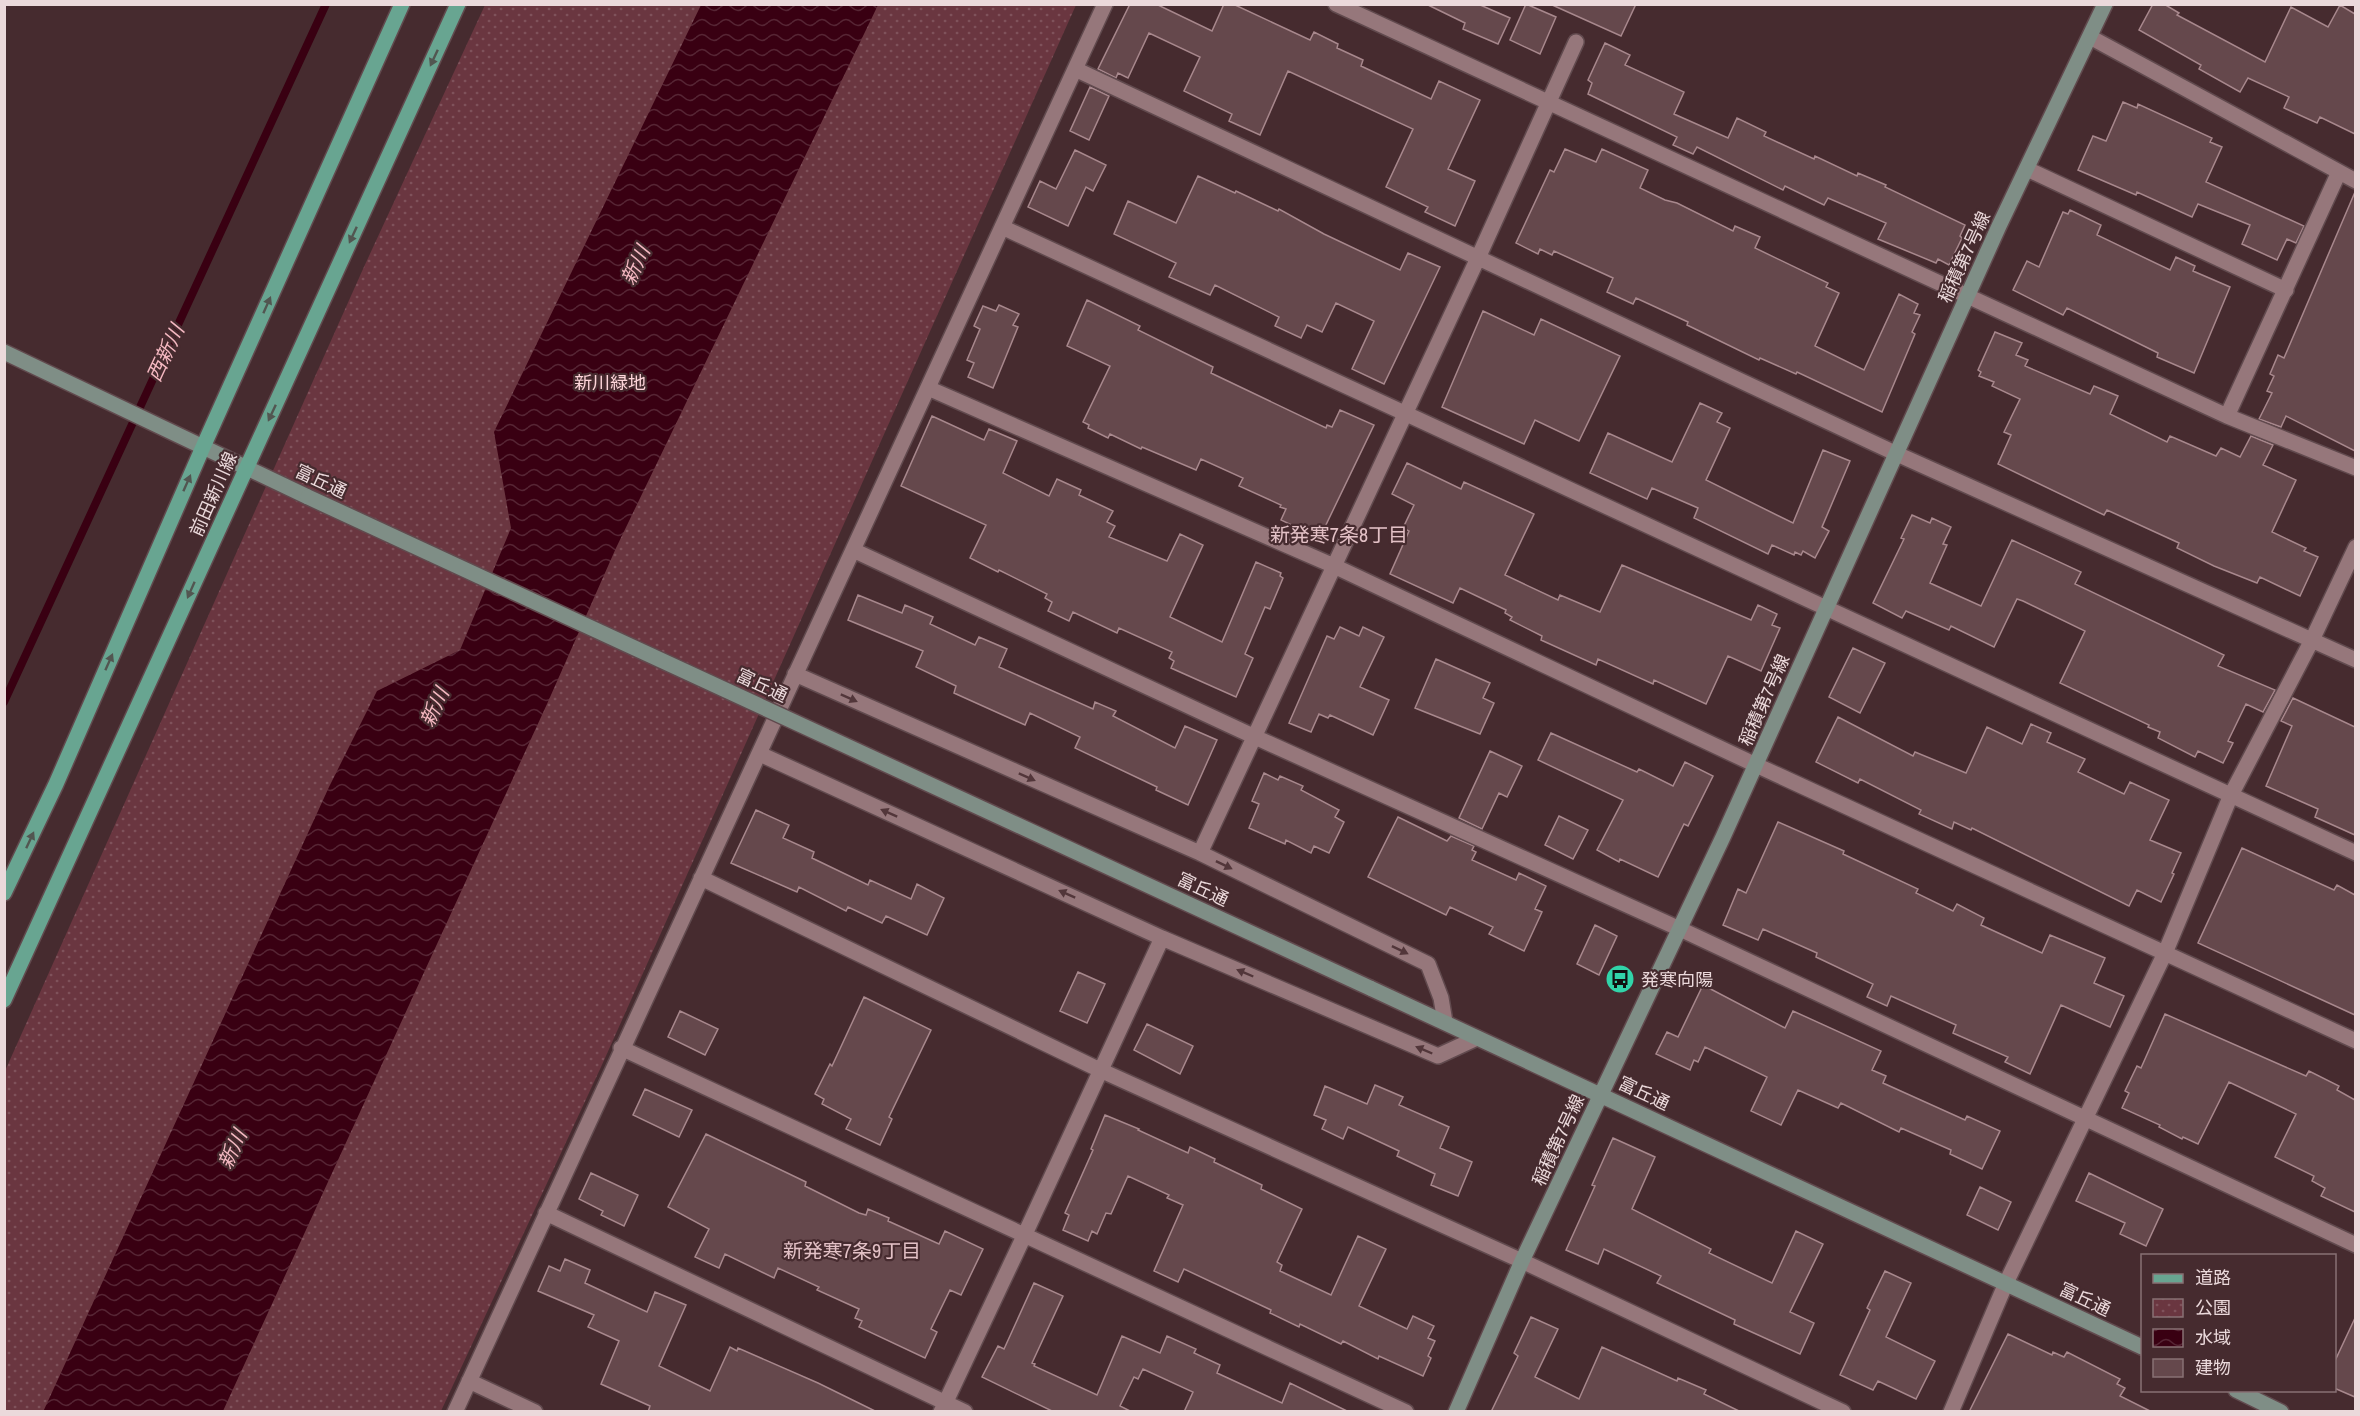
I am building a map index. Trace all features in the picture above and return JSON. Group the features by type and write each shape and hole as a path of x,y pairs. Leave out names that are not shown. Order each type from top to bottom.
{"main road":[{"name":"前田新川線","path":"4,893 56,784 203,447 402,4"},
{"name":"前田新川線","path":"4,1000 458,4"}],"street":[{"path":"455,1412 621,1048 760,754 1105,4"},
{"path":"1336,4 2227,416 2355,468"},
{"name":"稲積第7号線","path":"1456,1412 1522,1261 1756,765 1967,297 2105,4"},
{"path":"2090,37 2355,182"},
{"path":"1200,853 1550,104 1576,42"},
{"path":"1075,69 1897,454 2355,660"},
{"path":"2026,169 2286,290"},
{"path":"2227,416 2339,172"},
{"path":"1002,227 2355,854"},
{"name":"富丘通","path":"4,352 308,497 2141,1347"},
{"path":"928,388 1334,566 1756,765 2355,1041"},
{"path":"1951,1412 2006,1284 2165,953 2231,795 2312,640 2355,546"},
{"path":"853,550 1255,737 1680,928 2355,1245"},
{"path":"795,674 1200,853 1428,964 1441,998 1445,1023"},
{"path":"760,754 1162,938 1438,1056 1477,1038"},
{"path":"701,878 1100,1070 1522,1261 1843,1412"},
{"path":"943,1407 1162,938"},
{"path":"621,1048 1406,1412"},
{"path":"546,1213 943,1407 965,1412"},
{"path":"469,1381 535,1412"},
{"path":"2240,1392 2281,1412"}],"green space":[{"name":"新川緑地","path":"485,5 1076,5 601,1067 441,1411 5,1412 5,1071 363,269"}],"water":[{"name":"新川","path":"701,5 878,5 616,548 547,704 223,1411 43,1412 329,787 377,691 460,650 511,528 494,432"}],"building":[{"path":"1130,4 1156,4 1212,31 1224,4 1233,4 1310,40 1314,32 1338,44 1337,48 1363,60 1361,66 1431,99 1439,81 1480,100 1448,169 1475,181 1455,226 1425,212 1428,207 1386,187 1413,129 1288,71 1260,135 1229,121 1232,114 1184,91 1200,57 1149,33 1128,78 1118,73 1116,78 1098,69"},
{"path":"1426,4 1478,4 1510,18 1498,44 1463,29 1465,23"},
{"path":"1526,4 1556,17 1540,54 1510,40"},
{"path":"1550,4 1636,4 1621,36"},
{"path":"2153,4 2164,4 2179,13 2177,15 2265,62 2291,7 2328,27 2340,5 2355,14 2355,134 2320,117 2317,123 2284,108 2289,97 2248,78 2240,92 2199,69 2201,65 2139,30"},
{"path":"1605,43 1630,55 1625,65 1684,92 1674,114 1728,138 1737,118 1766,132 1764,136 1814,159 1815,156 1857,176 1858,173 1886,185 1885,187 1965,225 1960,236 1962,238 1949,265 1938,259 1936,263 1878,239 1886,223 1828,198 1824,205 1785,186 1783,190 1697,147 1693,154 1673,145 1677,137 1588,94 1592,83 1588,80"},
{"path":"1090,87 1109,96 1089,140 1070,131"},
{"path":"2123,102 2137,108 2138,104 2212,138 2210,142 2222,147 2206,182 2304,226 2296,243 2287,239 2277,260 2242,244 2250,225 2198,204 2192,217 2137,192 2136,195 2078,170 2093,136 2106,141"},
{"path":"1565,149 1596,162 1602,149 1648,170 1640,188 1677,203 1733,231 1735,226 1760,237 1755,248 1828,283 1826,287 1839,293 1815,346 1864,370 1899,294 1918,304 1914,313 1920,315 1912,332 1915,334 1882,412 1797,372 1796,374 1760,358 1759,360 1687,325 1688,322 1636,298 1633,304 1607,292 1613,278 1554,251 1552,255 1540,249 1538,254 1516,243 1550,170 1554,172"},
{"path":"1075,150 1106,165 1093,191 1086,187 1068,226 1028,207 1040,181 1056,189"},
{"path":"1198,176 1278,211 1279,209 1324,234 1400,270 1408,253 1440,267 1384,384 1352,369 1374,321 1336,303 1322,332 1307,325 1301,338 1275,326 1279,317 1215,285 1210,295 1169,277 1176,263 1114,234 1128,201 1176,223"},
{"path":"2355,192 2355,451 2286,416 2281,427 2259,419 2272,393 2267,391 2274,376 2270,374 2278,355 2284,358"},
{"path":"2070,210 2101,225 2097,235 2170,270 2176,257 2195,266 2193,271 2230,287 2194,373 2157,357 2158,353 2067,308 2063,315 2013,290 2027,261 2039,267 2063,212 2068,214"},
{"path":"1087,300 1140,326 1138,330 1213,367 1211,373 1326,428 1327,425 1332,427 1340,410 1374,425 1323,531 1314,526 1310,534 1281,520 1286,509 1280,507 1281,505 1239,486 1243,478 1201,459 1196,470 1142,447 1141,449 1110,434 1108,438 1088,428 1089,425 1083,422 1110,366 1067,346"},
{"path":"999,305 1019,314 1013,325 1018,327 993,388 968,377 974,363 967,360 980,329 974,326 983,306 996,311"},
{"path":"1483,311 1534,335 1541,319 1620,356 1579,441 1535,420 1524,444 1442,407"},
{"path":"1995,332 2022,343 2016,355 2028,360 2025,366 2090,394 2094,386 2118,396 2110,414 2167,442 2170,436 2216,456 2221,448 2240,457 2251,436 2273,445 2263,465 2296,480 2272,532 2306,548 2304,551 2318,557 2300,596 2260,577 2257,583 2214,566 2177,548 2179,543 2107,510 2104,515 1998,464 2011,435 2004,432 2020,399 1992,386 1994,382 1979,376 1981,372 1978,370"},
{"path":"1700,403 1722,413 1717,422 1730,428 1706,480 1793,523 1823,450 1850,461 1822,527 1829,531 1815,558 1803,551 1801,555 1795,552 1794,555 1772,545 1768,554 1694,518 1698,508 1652,488 1647,499 1590,473 1608,433 1672,462"},
{"path":"932,416 984,440 989,429 1017,441 1003,473 1049,496 1057,479 1081,490 1079,495 1113,511 1107,522 1115,526 1109,537 1167,561 1180,534 1203,545 1170,617 1222,642 1256,562 1281,573 1280,576 1283,578 1270,609 1265,607 1245,654 1253,658 1236,697 1171,668 1174,661 1169,658 1172,652 1119,628 1117,633 1073,612 1069,621 1048,611 1052,602 1045,598 1047,594 970,558 986,525 901,486"},
{"path":"1407,463 1461,489 1464,482 1534,514 1505,575 1558,600 1560,595 1600,612 1622,565 1751,620 1758,605 1777,614 1772,625 1780,628 1761,671 1728,656 1706,704 1654,680 1653,684 1598,659 1596,665 1541,640 1542,636 1510,620 1512,617 1505,613 1506,610 1460,588 1453,603 1390,574 1409,531 1403,528 1414,505 1392,494"},
{"path":"1912,515 1930,523 1932,518 1951,527 1943,544 1947,545 1930,583 1981,606 2012,540 2081,572 2075,584 2224,655 2218,666 2275,690 2263,712 2246,704 2228,741 2233,743 2223,763 2198,751 2195,757 2158,738 2160,732 2148,727 2149,725 2060,683 2085,631 2023,601 2017,599 1994,647 1951,626 1949,630 1906,611 1902,618 1873,603 1904,539 1901,538"},
{"path":"858,595 902,613 905,605 933,617 930,624 975,645 979,637 1007,649 999,667 1093,709 1095,702 1116,711 1113,716 1175,748 1185,726 1217,740 1188,805 1156,790 1157,787 1075,748 1080,737 1030,713 1025,725 954,693 956,686 916,667 923,651 848,620"},
{"path":"1340,627 1359,636 1363,627 1384,637 1360,687 1389,700 1373,735 1330,715 1328,718 1319,714 1311,732 1289,723 1327,636 1334,639"},
{"path":"1853,648 1885,663 1860,713 1829,697"},
{"path":"1436,659 1490,683 1483,698 1494,703 1480,734 1415,708"},
{"path":"2293,698 2355,727 2355,835 2315,817 2318,809 2266,786 2292,726 2281,721"},
{"path":"1838,717 1913,756 1915,752 1966,773 1987,727 2022,744 2031,724 2051,733 2047,742 2085,759 2078,772 2124,794 2130,782 2169,800 2150,840 2181,853 2161,902 2137,890 2129,906 1972,828 1971,830 1954,822 1952,829 1919,814 1921,810 1860,779 1858,783 1816,762"},
{"path":"1551,733 1637,772 1639,769 1673,786 1685,762 1713,776 1688,826 1684,824 1658,877 1620,859 1619,862 1597,850 1623,800 1538,760"},
{"path":"1490,751 1522,766 1507,797 1499,793 1482,829 1459,818"},
{"path":"1264,773 1278,780 1280,776 1303,786 1301,790 1339,810 1335,817 1344,822 1329,853 1314,846 1311,853 1286,840 1285,844 1249,828 1259,804 1252,801"},
{"path":"756,810 789,825 783,838 814,852 812,858 868,885 870,880 911,899 917,884 944,898 927,935 886,916 882,923 848,907 846,911 799,887 797,892 731,863"},
{"path":"1559,816 1588,830 1573,859 1545,845"},
{"path":"1398,817 1447,841 1451,836 1474,846 1472,850 1476,852 1472,860 1516,880 1519,873 1546,886 1535,909 1542,912 1524,951 1489,934 1493,927 1450,907 1446,915 1368,877"},
{"path":"1778,822 1844,851 1843,854 1918,889 1916,893 1953,911 1957,904 1984,918 1981,925 2042,953 2050,935 2105,958 2094,983 2124,996 2110,1027 2061,1005 2030,1074 2005,1062 2008,1057 1953,1033 1956,1025 1891,996 1887,1006 1867,997 1873,984 1816,957 1817,953 1763,929 1758,940 1723,925 1738,889 1746,893"},
{"path":"2242,848 2334,890 2337,885 2355,895 2355,1015 2198,943"},
{"path":"1595,925 1617,936 1599,975 1577,964"},
{"path":"1078,972 1105,984 1087,1023 1060,1011"},
{"path":"1703,985 1785,1028 1793,1011 1881,1051 1872,1070 1886,1076 1883,1083 1965,1120 1967,1116 2000,1131 1982,1169 1950,1154 1951,1150 1901,1128 1899,1132 1841,1103 1838,1108 1798,1090 1781,1125 1751,1111 1767,1077 1705,1047 1698,1062 1694,1060 1690,1070 1656,1054 1667,1032 1678,1037"},
{"path":"864,997 931,1030 889,1117 892,1119 880,1145 846,1129 851,1119 822,1104 824,1099 815,1094 830,1064 832,1066"},
{"path":"680,1011 718,1029 705,1055 668,1037"},
{"path":"2165,1014 2306,1076 2309,1071 2339,1086 2337,1090 2355,1100 2355,1212 2321,1196 2325,1188 2312,1181 2314,1176 2275,1157 2296,1114 2229,1082 2198,1144 2183,1137 2182,1139 2159,1127 2160,1125 2122,1108 2129,1093 2125,1091 2137,1066 2141,1068"},
{"path":"1147,1024 1193,1046 1180,1074 1134,1050"},
{"path":"1375,1085 1403,1097 1399,1105 1449,1127 1440,1148 1472,1162 1458,1196 1431,1185 1435,1174 1397,1156 1399,1151 1348,1127 1343,1139 1322,1129 1326,1120 1314,1115 1325,1086 1367,1104"},
{"path":"645,1089 692,1110 679,1137 633,1115"},
{"path":"1105,1115 1188,1153 1190,1147 1215,1159 1214,1162 1262,1185 1261,1189 1302,1209 1277,1262 1282,1265 1280,1271 1331,1295 1358,1236 1386,1249 1359,1306 1407,1329 1413,1316 1434,1326 1428,1338 1435,1341 1423,1376 1379,1356 1378,1359 1343,1341 1341,1344 1300,1324 1299,1327 1270,1313 1271,1310 1184,1269 1178,1282 1154,1271 1183,1205 1167,1198 1169,1195 1128,1176 1111,1214 1106,1213 1097,1234 1092,1231 1088,1241 1063,1230 1069,1215 1065,1213 1093,1150 1091,1149"},
{"path":"706,1134 806,1182 805,1186 859,1213 866,1215 868,1209 889,1218 888,1221 939,1244 945,1231 983,1249 961,1295 950,1290 931,1329 937,1332 925,1358 859,1327 862,1321 855,1318 859,1309 817,1290 819,1287 778,1268 774,1278 725,1254 719,1268 695,1257 709,1229 668,1207"},
{"path":"1613,1138 1655,1157 1632,1209 1711,1249 1709,1253 1772,1283 1796,1231 1823,1244 1790,1312 1814,1323 1800,1354 1734,1324 1735,1320 1657,1283 1661,1276 1604,1249 1598,1264 1566,1250 1595,1186 1592,1185"},
{"path":"591,1173 638,1195 624,1226 601,1215 603,1211 579,1199"},
{"path":"2089,1173 2163,1209 2146,1246 2120,1234 2125,1223 2076,1201"},
{"path":"1980,1187 2011,1202 1998,1230 1967,1215"},
{"path":"565,1259 590,1270 585,1283 647,1312 655,1292 686,1305 659,1366 710,1391 730,1347 737,1351 738,1348 877,1412 648,1412 650,1406 601,1384 619,1341 588,1327 594,1315 538,1291 549,1266 560,1271"},
{"path":"1885,1271 1911,1283 1886,1337 1935,1361 1916,1399 1878,1381 1873,1390 1840,1375 1870,1310 1867,1308"},
{"path":"1034,1283 1063,1296 1032,1363 1035,1364 1034,1366 1097,1395 1122,1336 1160,1353 1167,1336 1196,1349 1194,1353 1220,1365 1217,1373 1282,1403 1290,1383 1349,1412 1184,1412 1193,1392 1143,1369 1138,1379 1134,1377 1120,1406 1132,1412 1054,1412 982,1377 998,1346 1004,1349"},
{"path":"1531,1317 1558,1329 1535,1377 1579,1399 1602,1347 1677,1381 1678,1378 1706,1390 1704,1394 1741,1412 1491,1412 1518,1356 1514,1353"},
{"path":"2355,1318 2355,1397 2336,1389 2336,1359"},
{"path":"2008,1334 2052,1355 2053,1352 2064,1357 2067,1352 2120,1379 2117,1384 2125,1388 2120,1396 2152,1412 1969,1412"}],"waterway":[{"name":"西新川","path":"4,702 326,4"}],"place":[{"name":"発寒向陽","path":"1620,979"}],"district":[{"name":"新発寒7条8丁目","path":"1339,534"},
{"name":"新発寒7条9丁目","path":"852,1250"}]}
